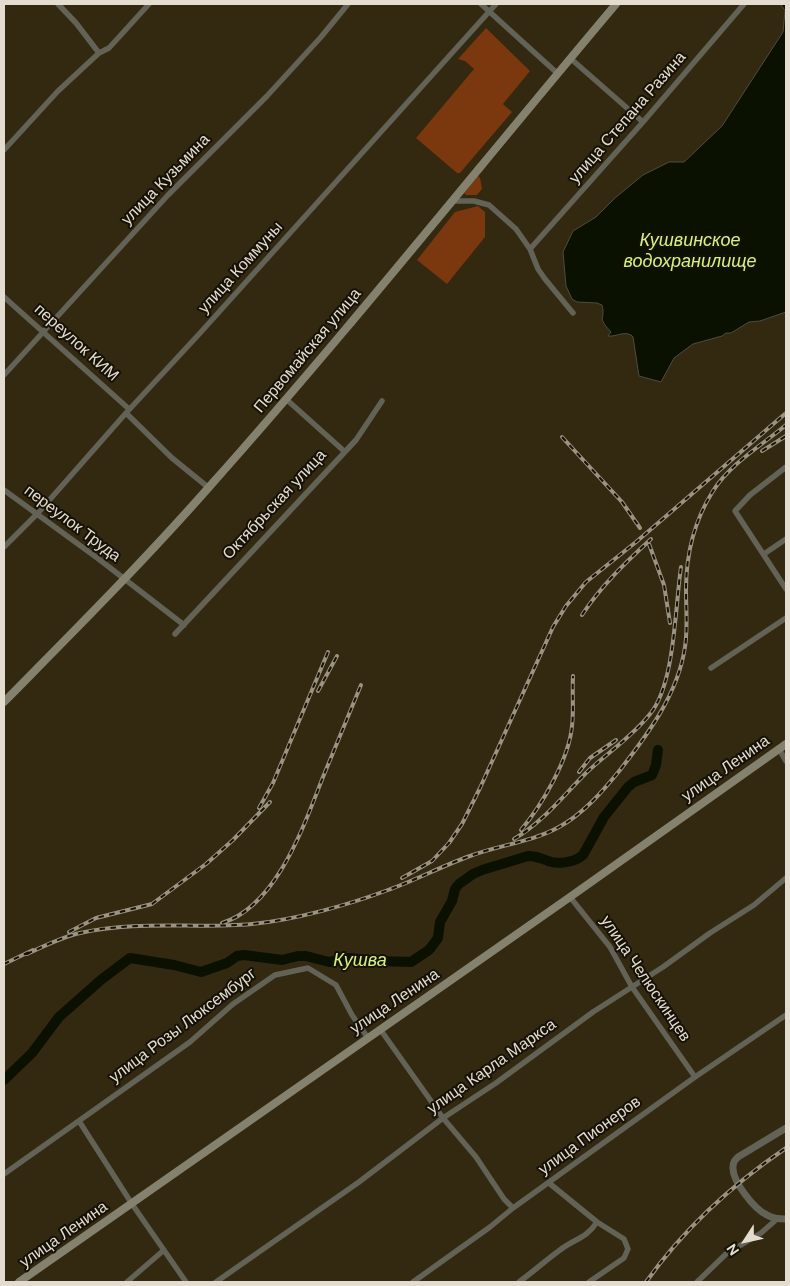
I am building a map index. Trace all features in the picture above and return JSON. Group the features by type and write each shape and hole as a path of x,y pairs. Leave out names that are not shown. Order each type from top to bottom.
{"main road":[{"name":"Первомайская улица","path":"4,702 124,580 209,488 453,201 616,4"},
{"name":"улица Ленина","path":"19,1282 786,744"}],"street":[{"path":"58,4 76,23 99,53"},
{"path":"4,150 58,90 99,53 109,48 149,4"},
{"name":"улица Кузьмина","path":"4,375 168,194 267,96 348,4"},
{"path":"481,4 557,74"},
{"name":"улица Коммуны","path":"4,547 38,514 128,411 208,326 496,4"},
{"name":"улица Степана Разина","path":"530,249 643,122 744,4"},
{"path":"570,58 643,122"},
{"path":"453,201 474,201 489,205 516,229 530,249 538,269 573,313"},
{"name":"переулок КИМ","path":"4,296 128,411 172,458 209,488"},
{"path":"286,399 344,451"},
{"name":"Октябрьская улица","path":"175,634 356,440 382,401"},
{"path":"786,467 750,495 735,511 786,589"},
{"name":"переулок Труда","path":"4,490 184,625"},
{"path":"764,554 786,539"},
{"path":"711,668 786,618"},
{"path":"779,749 786,761"},
{"name":"улица Карла Маркса","path":"216,1282 359,1182 443,1118 496,1083 593,1012 754,904 786,878"},
{"name":"улица Челюскинцев","path":"570,897 610,947 632,987 695,1077"},
{"name":"улица Розы Люксембург","path":"4,1174 190,1042 233,1004 275,974 308,968 336,985 352,1015 368,1038"},
{"name":"улица Пионеров","path":"413,1282 695,1077 786,1015"},
{"path":"380,1029 443,1118 476,1157 504,1199 513,1208"},
{"path":"79,1121 132,1204 186,1282"},
{"path":"786,1128 738,1157 732,1169 738,1184 756,1207 768,1216 786,1219"},
{"path":"549,1183 597,1222 624,1239 628,1249 624,1258 589,1282"},
{"path":"697,1282 726,1254 761,1233 777,1218"},
{"path":"519,1282 562,1248 592,1231 597,1222"},
{"path":"127,1282 164,1250"}],"shaded area":[{"path":"486,28 530,71 503,104 512,112 460,173 457,173 416,138 474,69 465,61 458,59"},
{"path":"478,176 482,189 477,195 466,195 464,193"},
{"path":"478,206 485,212 485,237 447,284 417,260 455,212"}],"water":[{"name":"Кушвинское водохранилище","path":"781,4 786,4 786,312 760,321 749,322 731,333 693,344 674,358 661,382 639,376 633,337 625,334 608,336 611,332 603,320 602,305 577,302 572,299 566,286 563,252 573,231 596,217 615,198 643,175 669,162 684,162 722,126 783,32 785,11"}],"waterway":[{"name":"Кушва","path":"4,1080 32,1053 59,1017 102,979 130,958 174,965 201,972 227,963 237,956 244,955 282,960 306,956 329,962 350,958 411,962 429,950 438,938 440,922 452,901 455,889 473,874 528,856 562,863 583,855 604,817 628,787 634,782 652,775 656,765 658,750"}],"railway":[{"path":"402,878 432,861 449,843 462,824 553,627 566,606 586,582 636,542 786,413"},
{"path":"27,954 67,937 101,929 144,926 252,924 321,911 388,890 481,852 527,840 549,832 568,822 600,794 631,756 651,728 676,681 686,640 686,577 692,538 706,502 728,472 786,425"},
{"path":"762,451 786,436"},
{"path":"562,437 622,502 640,528"},
{"path":"582,615 605,585 651,539"},
{"path":"649,544 664,585 670,623"},
{"path":"514,839 552,809 586,773 635,730 650,714 658,701 665,684 673,644 681,567"},
{"path":"259,808 273,783 328,652"},
{"path":"318,691 337,656"},
{"path":"521,830 546,795 566,753 573,720 573,676"},
{"path":"222,923 241,914 258,900 286,862 307,818 361,685"},
{"path":"579,772 590,758 616,740"},
{"path":"69,932 96,918 152,904 206,864 233,840 270,802"},
{"path":"4,964 33,950"},
{"path":"646,1282 676,1244 710,1209 747,1177 786,1148"}]}
